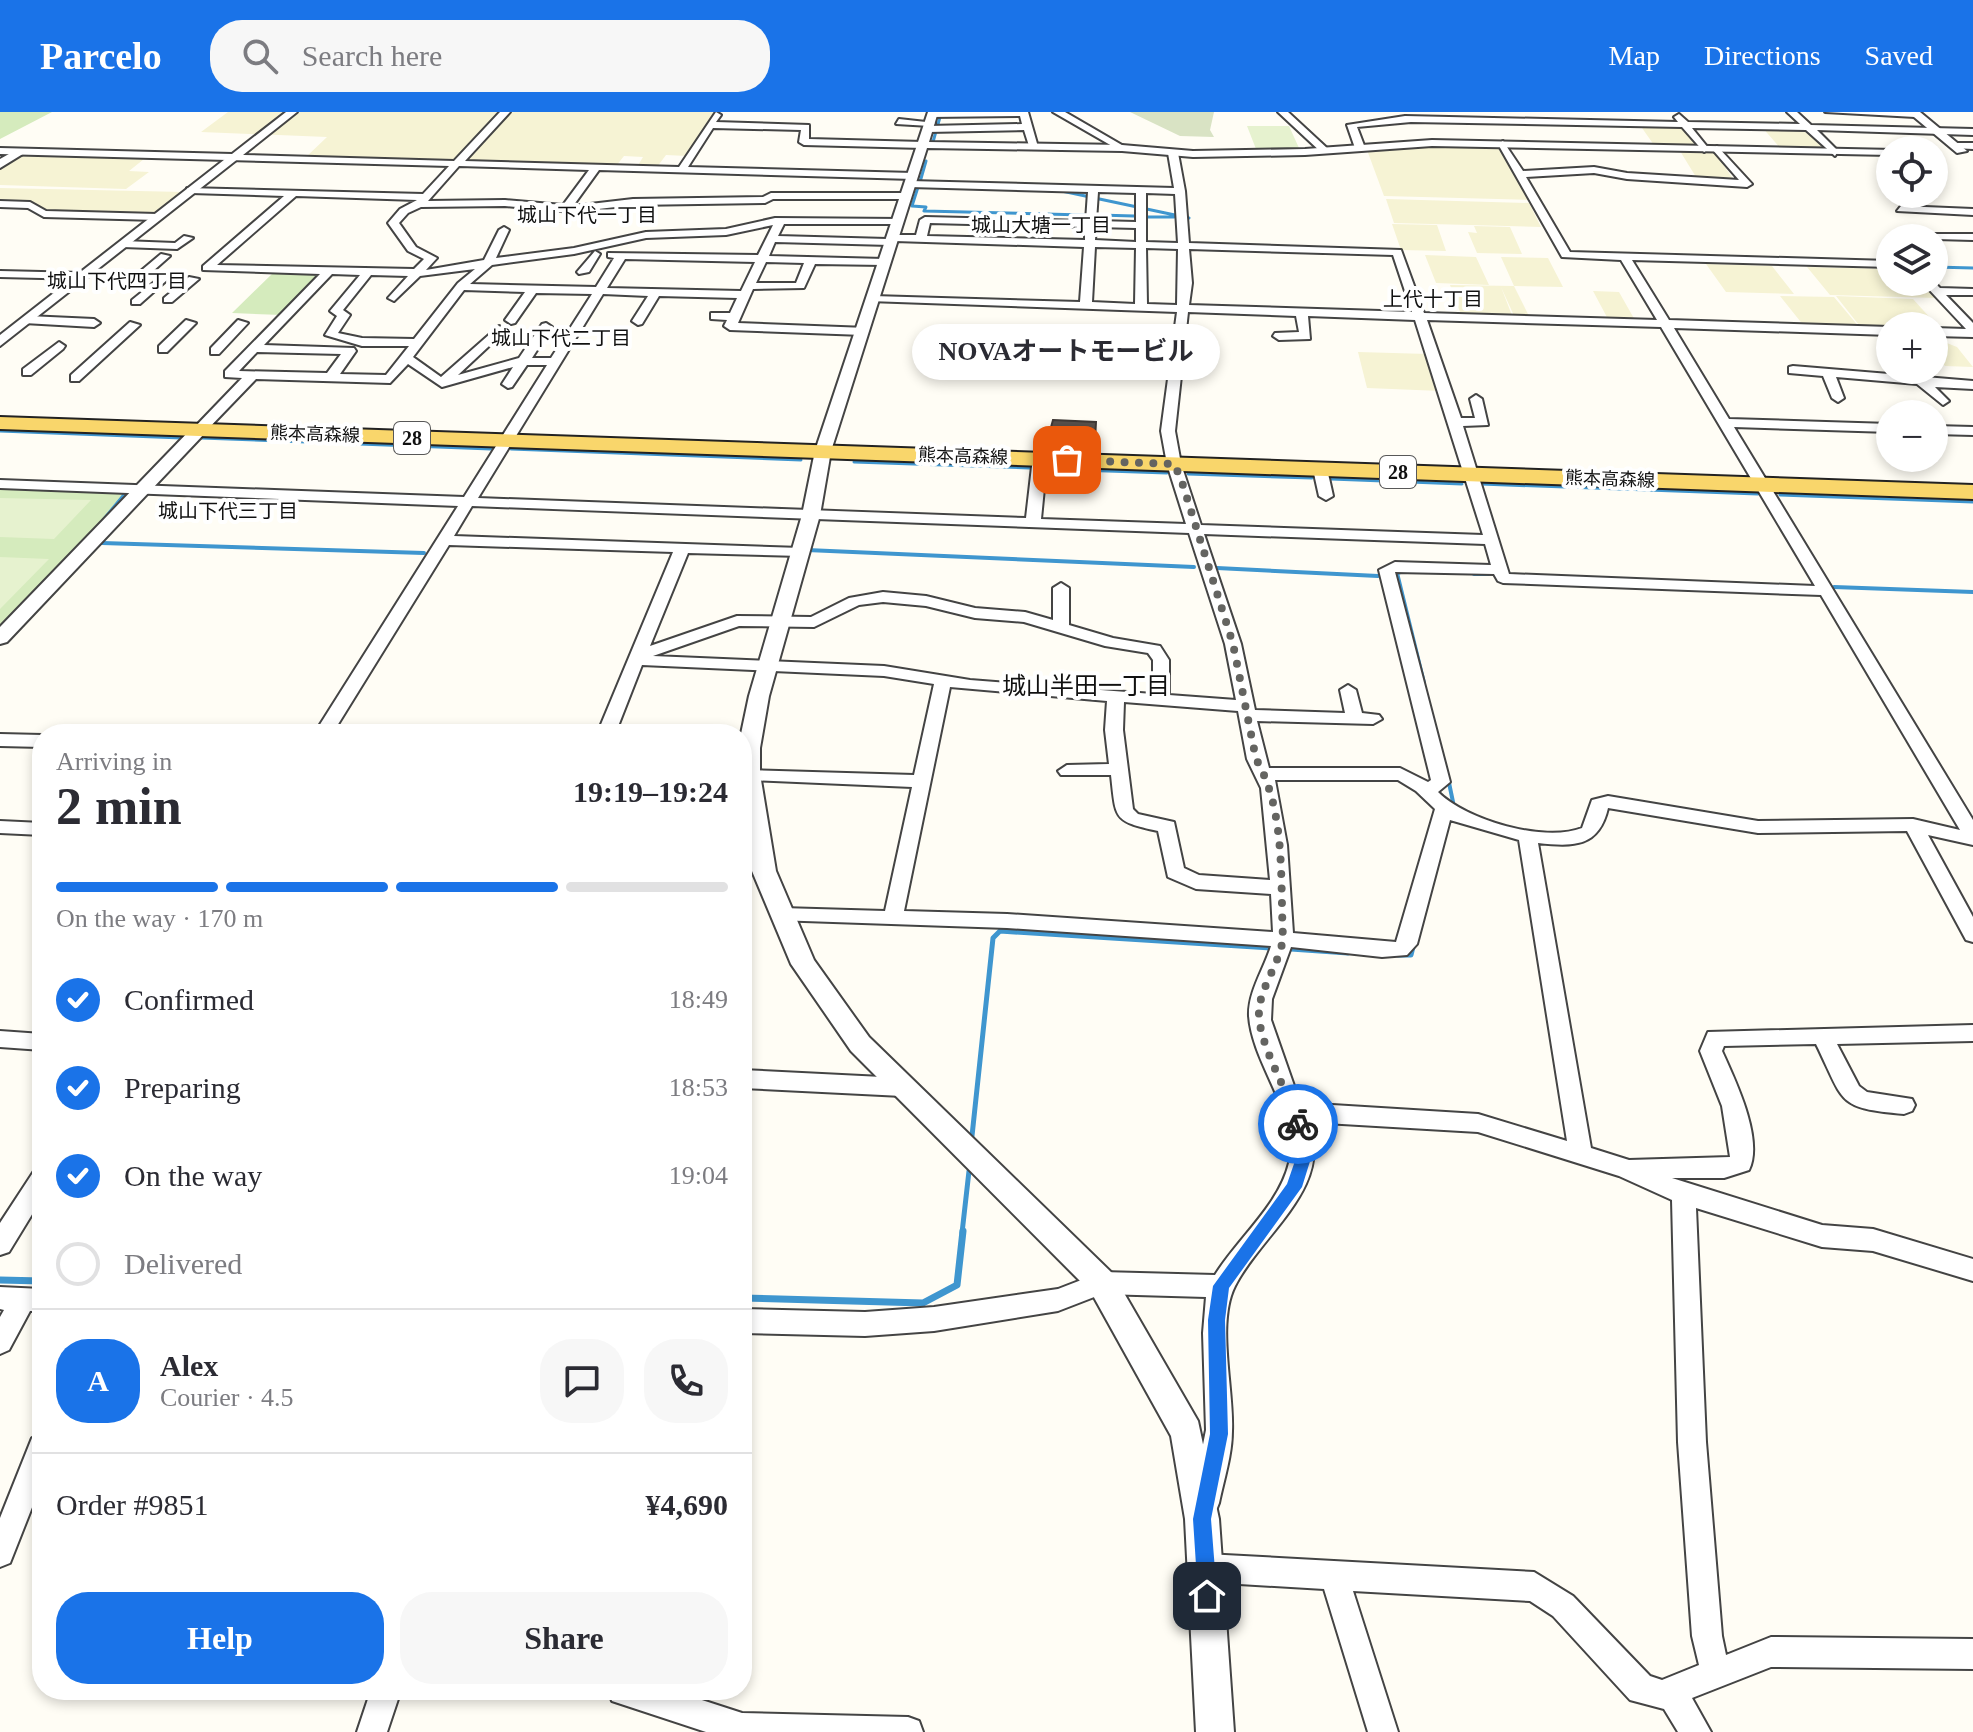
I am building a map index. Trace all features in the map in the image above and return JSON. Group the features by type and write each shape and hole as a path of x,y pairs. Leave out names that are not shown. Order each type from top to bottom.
{"main road":[{"name":"熊本高森線","path":"0,423 1973,492"}],"street":[{"path":"0,342 292,112"},
{"path":"394,298 431,256 412,249 393,223 404,211 422,201 505,112"},
{"path":"666,180 678,169 718,112"},
{"path":"767,126 777,112"},
{"path":"1058,112 1122,148"},
{"path":"1283,112 1325,151"},
{"path":"1520,174 1582,170 1747,184 1675,112"},
{"path":"1792,112 1835,153"},
{"path":"1830,112 1914,113 1964,150"},
{"path":"933,123 1024,113 1033,147"},
{"path":"1360,148 1352,125 1403,117 1473,116 1973,132"},
{"path":"1473,116 1486,143"},
{"path":"1403,117 1417,144"},
{"path":"902,120 1028,127"},
{"path":"752,735 811,515 823,451 909,185 933,123"},
{"path":"710,125 808,127 804,142 1122,148 1173,153 1325,151 1417,144 1486,143 1876,152"},
{"path":"1503,144 1566,255 1876,264"},
{"path":"1589,145 1608,173"},
{"path":"0,151 678,169 909,185 1180,191"},
{"path":"0,164 20,152"},
{"path":"1173,153 1180,191 1186,283 1168,431 1174,464 1233,644 1256,759 1266,774 1276,823 1283,938 1259,1009 1262,1030 1304,1142 1303,1158 1294,1187 1222,1286 1216,1320 1219,1434 1202,1519"},
{"path":"262,172 279,159"},
{"path":"315,168 324,160"},
{"path":"565,209 596,167"},
{"path":"622,180 630,168"},
{"path":"261,192 281,177"},
{"path":"191,190 293,190 422,201 598,209 653,201 765,200 775,196 909,185"},
{"path":"1086,307 1093,189"},
{"path":"293,190 207,268 418,273 574,251 646,235 726,232 764,222 898,221"},
{"path":"1141,190 1141,308"},
{"path":"598,209 613,191"},
{"path":"653,201 660,191"},
{"path":"764,222 765,200"},
{"path":"0,204 30,205 44,214 157,217"},
{"path":"1901,209 1973,212"},
{"path":"921,239 925,220 1141,225"},
{"path":"780,221 730,326 863,331"},
{"path":"329,271 229,374 386,380 461,287 486,264 504,230"},
{"path":"1948,237 1973,237"},
{"path":"123,244 177,246 188,238"},
{"path":"773,239 921,239 1397,252 1503,578 1827,591"},
{"path":"574,251 884,262"},
{"path":"546,265 554,254"},
{"path":"583,272 595,254"},
{"path":"329,724 622,255"},
{"path":"140,277 165,256"},
{"path":"1625,257 1973,837"},
{"path":"461,287 533,285 562,290 655,293 748,291 800,286 811,260"},
{"path":"368,272 336,311 344,315 331,335 362,342 417,343"},
{"path":"0,274 83,276"},
{"path":"136,302 163,278"},
{"path":"168,300 193,279"},
{"path":"511,320 533,285"},
{"path":"1948,289 1973,292"},
{"path":"551,305 562,290"},
{"path":"638,321 655,293"},
{"path":"1941,296 1973,332"},
{"path":"873,299 1876,331"},
{"path":"1279,336 1306,336 1301,313"},
{"path":"715,316 735,317"},
{"path":"28,320 94,323"},
{"path":"163,349 190,323"},
{"path":"215,351 242,323"},
{"path":"75,378 134,325"},
{"path":"508,384 546,327"},
{"path":"442,383 499,330"},
{"path":"1948,332 1973,332"},
{"path":"27,372 59,346"},
{"path":"255,348 350,351 330,378"},
{"path":"406,357 454,392"},
{"path":"442,383 522,361 554,362"},
{"path":"1793,370 1876,378"},
{"path":"1828,373 1838,398"},
{"path":"0,638 251,376"},
{"path":"1926,384 1942,400"},
{"path":"1948,384 1973,385"},
{"path":"1454,422 1483,422 1476,399"},
{"path":"1727,423 1876,428"},
{"path":"1948,430 1973,431"},
{"path":"1033,522 1040,458"},
{"path":"1320,469 1326,496"},
{"path":"0,484 1490,540"},
{"path":"444,540 801,552"},
{"path":"610,724 682,549"},
{"path":"1428,790 1441,782 1387,570 1395,567 1500,570"},
{"path":"1061,588 1061,626"},
{"path":"636,658 737,621 814,622 855,601 883,597 926,601 958,610 1025,617 1111,643 1157,651 1161,699"},
{"path":"636,658 884,671 943,682 1373,719"},
{"path":"893,918 943,682"},
{"path":"1348,690 1355,718"},
{"path":"1116,695 1114,730 1124,811 1132,819 1167,826 1172,866 1178,876 1196,882 1280,888"},
{"path":"0,740 32,741"},
{"path":"1067,771 1119,769"},
{"path":"1266,774 1395,773 1413,778 1444,809 1480,825 1570,839 1584,836 1596,825 1599,804 1608,802 1758,827 1913,825 1973,837"},
{"path":"752,774 920,781"},
{"path":"752,793 764,871 803,964 860,1044 1102,1283 1187,1432 1202,1519 1215,1732"},
{"path":"782,915 1283,938 1302,943 1404,949 1444,809"},
{"path":"1913,825 1973,935"},
{"path":"0,827 32,829"},
{"path":"1527,834 1581,1155"},
{"path":"1625,1168 1724,1168 1741,1163 1742,1146 1726,1083 1711,1051 1716,1038 1973,1033"},
{"path":"1822,1036 1851,1092 1862,1101 1904,1105"},
{"path":"0,1039 32,1041"},
{"path":"752,1080 902,1087"},
{"path":"1295,1112 1420,1117 1478,1123 1625,1168 1684,1194 1822,1236 1873,1240 1973,1270"},
{"path":"0,1244 32,1194"},
{"path":"1684,1194 1692,1442 1707,1636 1716,1674"},
{"path":"752,1321 865,1324 934,1319 1058,1300 1102,1283 1222,1286"},
{"path":"0,1342 22,1299"},
{"path":"0,1553 32,1472"},
{"path":"1206,1568 1534,1587 1563,1606 1641,1689 1662,1695 1771,1652 1973,1654"},
{"path":"1334,1576 1383,1732"},
{"path":"1671,1692 1696,1732"},
{"path":"372,1732 383,1700"},
{"path":"654,1700 742,1728 908,1732"}],"shaded area":[{"path":"228,112 714,112 687,156 666,155 657,167 637,167 643,157 624,156 616,166 305,158 327,137 201,132"},
{"path":"1657,125 1680,126 1696,146 1654,145 1642,128 1658,128"},
{"path":"1761,126 1806,128 1828,150 1782,150"},
{"path":"1417,146 1498,148 1533,200 1384,196 1367,150"},
{"path":"1680,151 1715,152 1733,179 1696,177"},
{"path":"20,156 144,159 129,171 149,172 126,189 0,185 0,169"},
{"path":"0,188 184,192 154,217 46,214 31,205 0,204"},
{"path":"1386,199 1529,203 1541,227 1394,223"},
{"path":"1392,224 1437,225 1446,251 1401,250"},
{"path":"1474,226 1510,227 1522,254 1477,253 1468,232 1477,233"},
{"path":"1425,255 1476,257 1489,285 1436,283"},
{"path":"1501,257 1548,258 1563,287 1514,286"},
{"path":"1706,264 1772,266 1794,294 1726,292"},
{"path":"1807,267 1876,269 1876,296 1936,298 1830,295"},
{"path":"1450,285 1514,286 1530,318 1515,318 1501,287 1513,318 1462,317"},
{"path":"1593,291 1619,292 1636,322 1609,321"},
{"path":"1780,296 1834,297 1860,328 1804,326"},
{"path":"1836,296 1913,299 1925,312 1876,312 1876,328 1862,329"},
{"path":"1948,343 1957,347 1973,367 1948,366"},
{"path":"1358,352 1428,354 1441,391 1367,388"}],"green space":[{"path":"0,112 52,112 0,139"},
{"path":"1130,112 1214,112 1210,130 1214,137 1180,136"},
{"path":"1247,126 1289,126 1299,148 1256,149"},
{"path":"273,273 321,274 282,315 232,313"},
{"path":"0,486 142,489 0,638"},
{"path":"0,498 91,500 54,539 0,537"},
{"path":"0,557 49,559 0,609"}],"building":[{"path":"1053,420 1096,422 1095,440 1048,438"}],"waterway":[{"path":"933,142 940,117"},
{"path":"920,182 926,161"},
{"path":"918,187 912,206 926,207 924,211 1084,215"},
{"path":"1057,190 1189,218"},
{"path":"1098,215 1134,216"},
{"path":"1148,217 1174,217"},
{"path":"1948,267 1973,268"},
{"path":"0,431 182,438"},
{"path":"201,438 491,449"},
{"path":"511,449 801,460"},
{"path":"854,462 1030,468"},
{"path":"1048,469 1167,473"},
{"path":"1188,474 1312,478"},
{"path":"1331,479 1462,484"},
{"path":"1481,484 1758,494"},
{"path":"103,520 127,491"},
{"path":"1780,495 1973,502"},
{"path":"102,543 424,553"},
{"path":"807,550 1194,567"},
{"path":"1217,568 1378,576"},
{"path":"1404,571 1397,573 1424,683"},
{"path":"1474,574 1489,574"},
{"path":"1834,587 1973,592"},
{"path":"1448,778 1453,802"},
{"path":"972,1136 993,938 1000,931 1271,948"},
{"path":"1398,955 1411,955 1414,943"},
{"path":"1291,949 1348,953"},
{"path":"962,1233 969,1171"},
{"path":"752,1298 923,1303 957,1285 963,1231"},
{"path":"0,1280 32,1281"}],"way so far":[{"path":"1067,460 1174,464 1181,479 1233,644 1256,759 1266,774 1273,802 1283,938 1259,1009 1262,1030 1298,1124"}],"place":[{"name":"NOVAオートモービル","path":"1067,460"}],"district":[{"name":"城山下代一丁目","path":"587,215"},
{"name":"城山大塘一丁目","path":"1041,225"},
{"name":"城山下代四丁目","path":"117,281"},
{"name":"上代十丁目","path":"1433,299"},
{"name":"城山下代二丁目","path":"561,338"},
{"name":"城山下代三丁目","path":"228,511"},
{"name":"城山半田一丁目","path":"1086,686"}],"route":[{"path":"1207,1596 1202,1519 1219,1434 1216,1320 1222,1286 1294,1187 1303,1158 1304,1142 1298,1124"}]}
